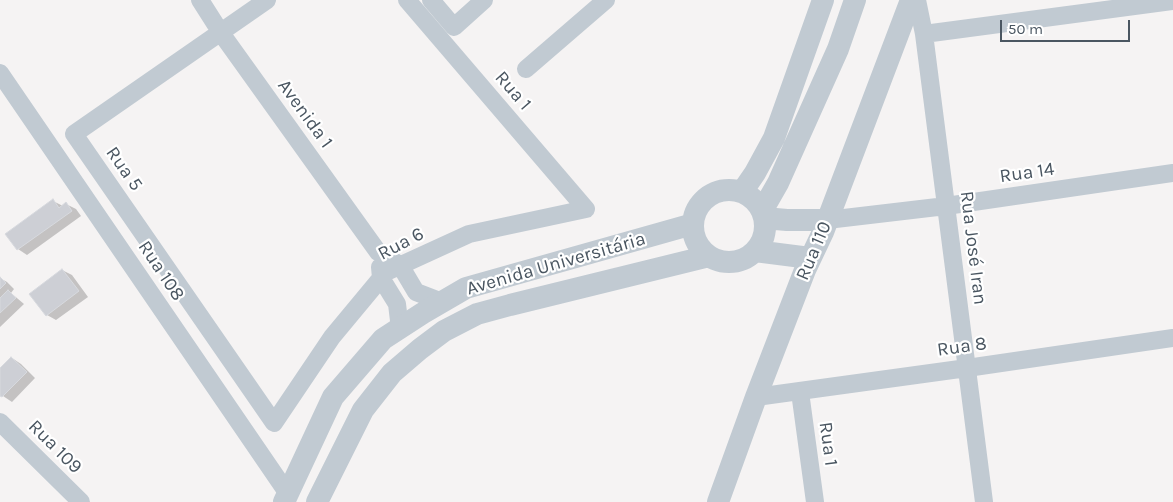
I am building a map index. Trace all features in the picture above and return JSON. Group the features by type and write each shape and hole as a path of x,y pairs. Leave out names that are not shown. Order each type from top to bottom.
{"street":[{"name":"Avenida 1","path":"200,0 221,33 378,252 400,265"},
{"name":"Rua 5","path":"267,0 74,134 274,423"},
{"name":"Rua 1","path":"407,0 586,209"},
{"path":"431,0 454,27 484,0"},
{"path":"526,69 606,0"},
{"path":"742,192 774,138 823,0"},
{"path":"763,214 838,49 855,0"},
{"name":"Rua 110","path":"718,502 756,396 810,258 827,220 910,0"},
{"name":"Rua José Iran","path":"917,0 924,34 984,502"},
{"path":"924,34 1173,2"},
{"path":"808,42 838,49"},
{"name":"Rua 108","path":"0,73 286,498"},
{"name":"Rua 14","path":"827,220 946,206 1173,173"},
{"path":"709,256 700,247 695,236 696,211 704,200 715,193 728,190 742,192 754,199 763,214 764,232 761,242 755,251 810,258"},
{"name":"Rua 6","path":"274,423 332,337 386,272 469,234 586,209"},
{"path":"763,214 787,220 827,220"},
{"name":"Avenida Universitária","path":"286,498 333,398 384,339 466,288 694,224"},
{"name":"Avenida Universitária","path":"317,502 363,410 392,373 420,349 444,332 478,314 502,307 709,256 728,262 738,261 747,258 755,251"},
{"name":"Avenida 1","path":"378,252 382,278"},
{"path":"400,265 416,292 442,302"},
{"path":"382,278 397,304 400,329"},
{"name":"Rua 8","path":"756,396 800,392 1173,338"},
{"name":"Rua 1","path":"800,392 815,502"},
{"name":"Rua 109","path":"0,422 81,502"}],"building":[{"path":"53,199 59,208 66,202 72,211 17,250 5,234"},
{"path":"62,269 79,291 46,316 29,294"},
{"path":"0,277 6,283 0,289"},
{"path":"8,290 16,298 0,313 0,298"},
{"path":"11,357 27,372 2,397 0,396 0,368"}]}
